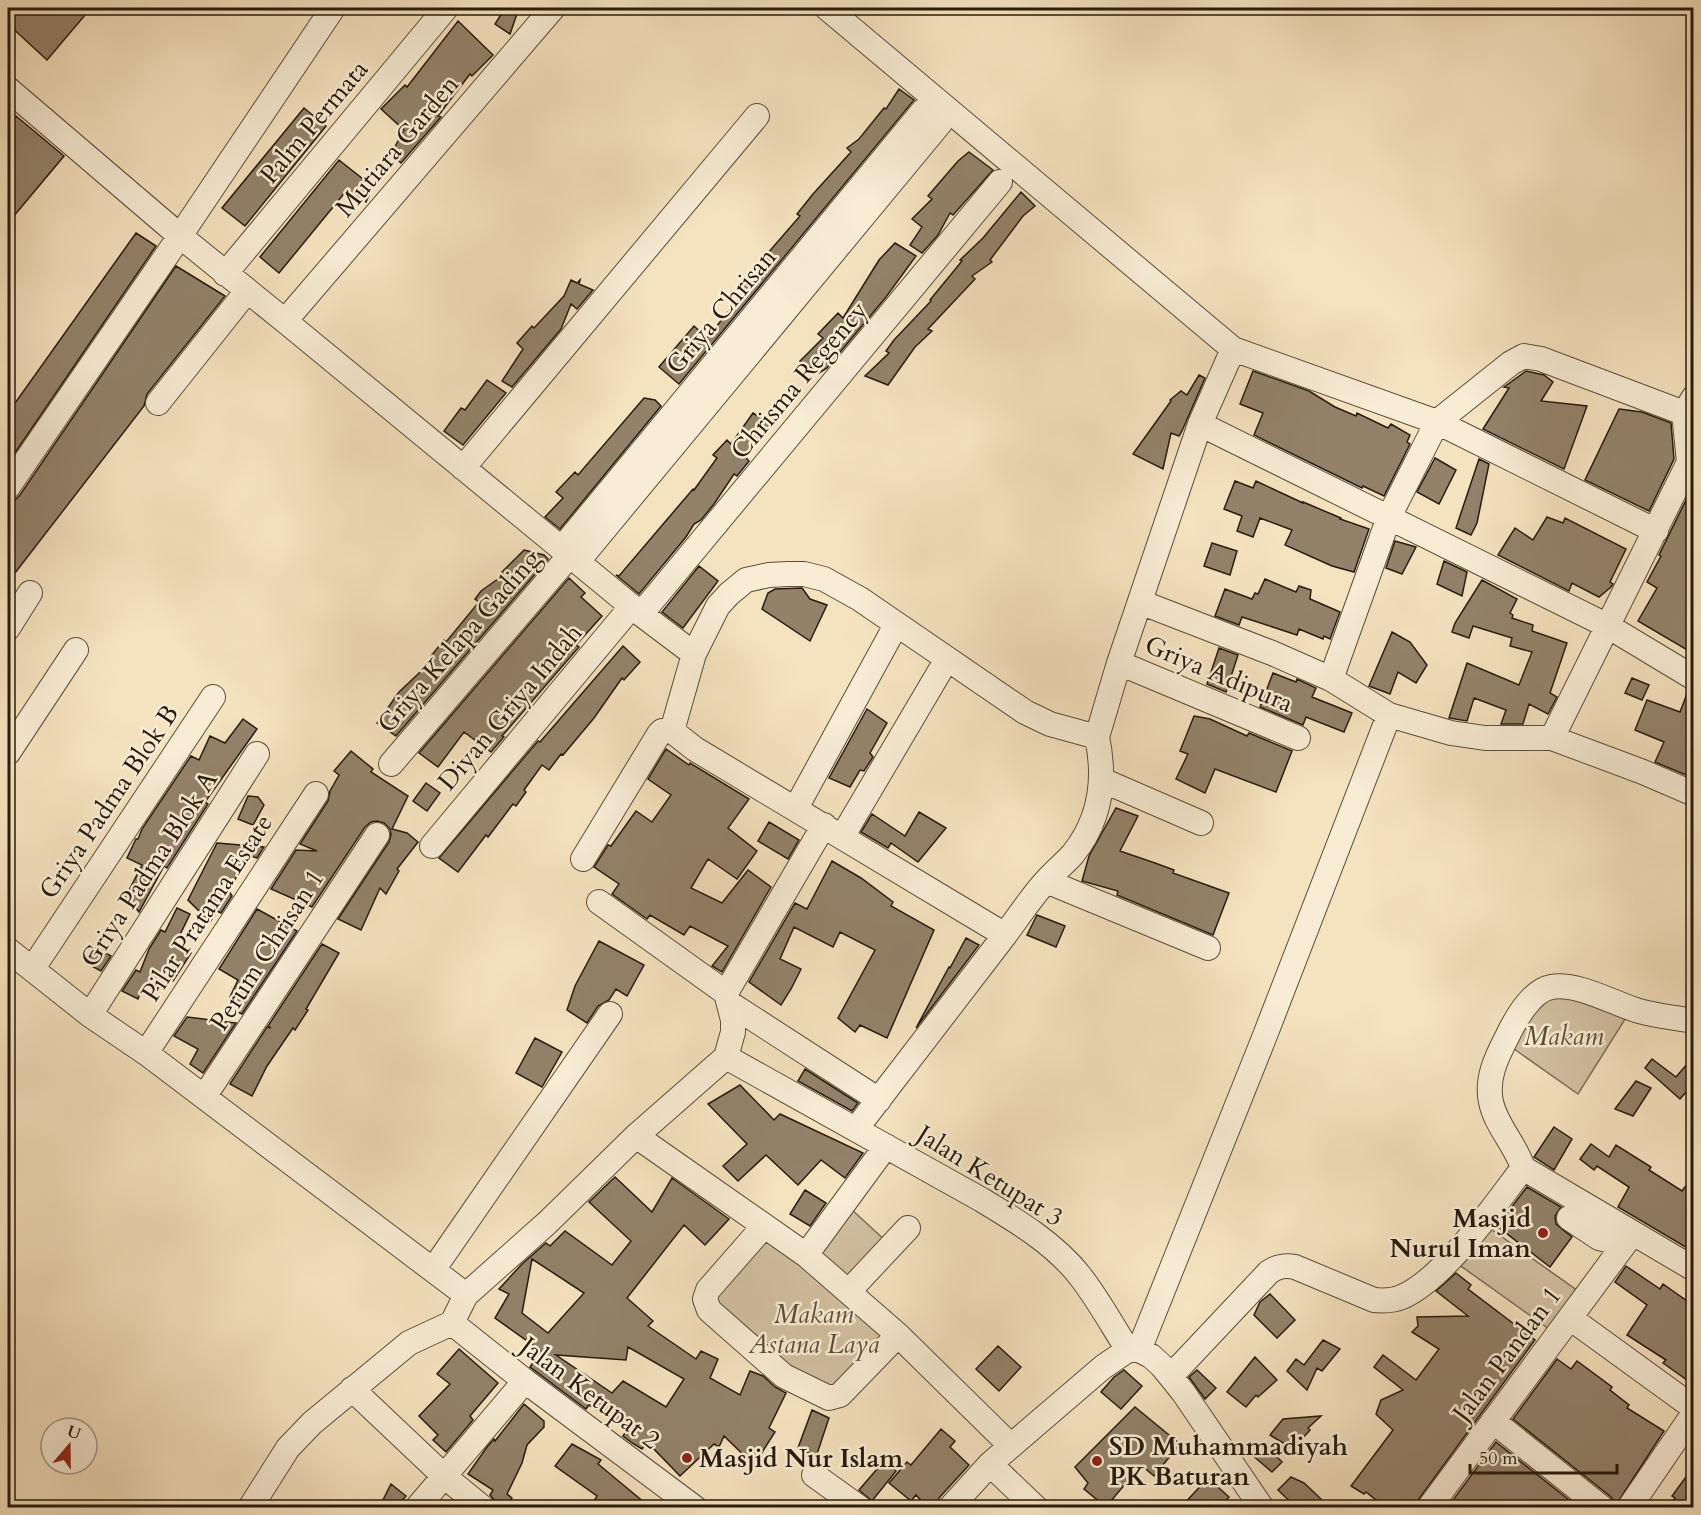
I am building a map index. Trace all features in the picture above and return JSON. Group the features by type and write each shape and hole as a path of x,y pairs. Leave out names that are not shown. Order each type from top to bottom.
{"street":[{"path":"8,487 333,8"},
{"name":"Palm Permata","path":"225,274 446,8"},
{"name":"Mutiara Garden","path":"285,321 553,8"},
{"path":"827,8 1233,349 1437,422 1656,531"},
{"path":"8,89 225,274 694,654"},
{"path":"463,468 757,116"},
{"name":"Griya Chrisan","path":"570,554 932,116"},
{"name":"Chrisma Regency","path":"637,610 1000,182"},
{"path":"158,403 247,291"},
{"path":"856,1129 1046,881 1073,854 1091,827 1099,804 1102,780 1102,759 1096,737 1200,424 1233,349"},
{"path":"1331,679 1389,517 1437,422 1511,363 1524,356 1541,359 1688,405 1691,463 1606,625 1552,738"},
{"path":"1200,424 1606,625 1694,678"},
{"name":"Griya Kelapa Gading","path":"391,764 570,554"},
{"path":"672,731 694,654 718,606 746,580 769,575 804,574 824,579 860,599 1035,717 1062,728 1096,737"},
{"path":"8,628 30,593"},
{"path":"1140,602 1272,653 1331,679 1389,715 1451,733 1485,738 1552,738 1694,794"},
{"name":"Diyan Griya Indah","path":"432,846 637,610"},
{"path":"796,808 896,625"},
{"path":"8,753 76,651"},
{"path":"251,1507 288,1448 312,1423 409,1343 452,1323 466,1295 547,1223 636,1136 726,1057 733,1032 728,998 833,831 947,659"},
{"name":"Griya Adipura","path":"1119,663 1298,738"},
{"name":"Griya Padma Blok B","path":"33,968 213,697"},
{"path":"950,1508 990,1464 1103,1367 1133,1350 1264,1038 1389,715"},
{"path":"583,859 659,734 662,731 672,731 695,749 1005,934"},
{"name":"Griya Padma Blok A","path":"90,1015 257,754"},
{"path":"1102,780 1201,823"},
{"name":"Pilar Pratama Estate","path":"146,1053 316,794"},
{"name":"Perum Chrisan 1","path":"204,1097 377,835"},
{"path":"1046,881 1208,948"},
{"path":"599,902 728,998 879,1100"},
{"path":"8,950 90,1015 146,1053 466,1295"},
{"path":"1694,1021 1640,1011 1565,987 1550,987 1538,993 1510,1029 1490,1076 1489,1091 1492,1106 1523,1168 1628,1239 1694,1269"},
{"path":"433,1270 610,1014"},
{"name":"Jalan Ketupat 3","path":"726,1057 1016,1221 1054,1249 1080,1276 1133,1350 1151,1356 1171,1376 1262,1508"},
{"path":"636,1136 806,1255 898,1335 1011,1446"},
{"path":"806,1255 886,1146"},
{"path":"1171,1376 1269,1272 1278,1267 1287,1265 1295,1267 1374,1300 1384,1301 1404,1296 1430,1277 1474,1232 1523,1168"},
{"path":"1569,1218 1599,1238 1628,1239"},
{"path":"764,1226 708,1290 706,1304 709,1310 784,1376 829,1398 835,1398 898,1335"},
{"path":"849,1291 908,1228"},
{"name":"Jalan Pandan 1","path":"1429,1508 1628,1239"},
{"path":"1570,1318 1694,1408"},
{"name":"Jalan Ketupat 2","path":"452,1323 525,1381 695,1508"},
{"path":"417,1508 525,1381"},
{"path":"352,1389 444,1476 483,1508"},
{"path":"1629,1508 1694,1413"},
{"path":"1493,1421 1602,1508"},
{"path":"990,1464 1036,1508"},
{"path":"814,1475 860,1508"}],"green space":[{"name":"Makam","path":"1558,995 1627,1016 1578,1094 1507,1044 1530,1008"},
{"name":"Makam Astana Laya","path":"851,1209 888,1243 846,1277 828,1265 821,1251"},
{"path":"1488,1227 1578,1291 1549,1329 1451,1259"},
{"name":"Makam Astana Laya","path":"764,1237 887,1329 839,1390 790,1371 711,1299"}],"building":[{"path":"8,8 91,8 47,60 8,24"},
{"path":"505,8 519,8 510,34 495,24"},
{"path":"458,21 493,55 472,76 470,74 438,116 441,117 401,163 391,154 404,130 381,109 405,85 407,87"},
{"path":"899,89 914,100 679,384 659,367 694,326 707,338 741,296 735,291 800,216 797,214 851,152 847,148 859,139 884,108 886,109"},
{"path":"304,108 326,126 245,226 222,208"},
{"path":"16,116 64,156 8,223 8,127"},
{"path":"969,152 993,170 953,215 950,213 938,235 922,253 910,245 922,227 912,219 932,199 928,196 958,161"},
{"path":"339,160 373,187 366,202 347,190 279,273 260,257"},
{"path":"1021,192 1035,206 1023,216 990,260 992,262 972,276 975,279 928,329 932,331 915,347 888,385 865,376 889,353 886,351 894,340 931,301 962,261 960,260 983,238"},
{"path":"136,233 156,246 8,463 8,413"},
{"path":"895,243 916,256 886,297 827,368 819,373 800,361 823,338 818,334 838,313 843,318 879,260"},
{"path":"176,266 225,296 147,394 144,406 8,582 8,501 15,500 20,495"},
{"path":"571,280 577,283 580,280 579,284 593,290 577,309 571,304 561,329 512,387 502,381 523,349 517,343 564,296"},
{"path":"1253,371 1309,391 1335,407 1356,416 1357,413 1388,428 1391,424 1410,435 1407,442 1410,444 1384,496 1363,486 1362,488 1254,435 1263,413 1240,404"},
{"path":"1526,371 1544,375 1553,382 1541,401 1587,406 1564,469 1483,429 1509,388 1504,387"},
{"path":"1199,375 1205,378 1179,436 1171,433 1163,469 1133,454 1170,400 1181,391 1187,395"},
{"path":"487,380 506,393 463,445 444,431 461,408 465,410"},
{"path":"644,398 655,400 661,406 560,529 545,517 563,498 556,492 575,472 578,475"},
{"path":"1619,409 1642,412 1671,423 1674,459 1649,511 1585,480"},
{"path":"753,413 770,424 746,458 749,461 737,476 734,474 714,504 701,520 694,524 639,594 616,575 619,576 694,490 717,458 713,455 727,440 731,444"},
{"path":"1435,458 1456,470 1439,504 1417,492"},
{"path":"1479,459 1489,464 1477,523 1471,535 1456,528"},
{"path":"1235,481 1253,488 1256,481 1340,519 1369,529 1354,572 1332,566 1285,545 1292,530 1260,518 1253,537 1237,531 1242,516 1224,509"},
{"path":"1688,496 1694,499 1694,654 1638,621 1657,588 1647,582"},
{"path":"1547,517 1563,523 1565,518 1626,549 1610,582 1613,584 1599,597 1572,583 1569,591 1498,555 1515,528 1533,540"},
{"path":"1395,541 1416,547 1402,574 1386,568"},
{"path":"1212,543 1237,551 1230,575 1204,566"},
{"path":"524,550 544,555 548,559 396,736 377,723 399,692 434,659 431,656 444,640 446,642 479,602 475,599 481,591 502,576 500,574"},
{"path":"1444,561 1467,572 1462,596 1437,584"},
{"path":"699,566 718,581 683,628 662,612"},
{"path":"569,578 585,593 581,597 602,616 576,645 579,647 502,736 504,737 491,752 464,732 438,767 419,753"},
{"path":"1265,579 1296,592 1299,586 1311,590 1310,599 1340,612 1330,639 1324,636 1323,639 1299,629 1297,635 1242,617 1239,625 1215,616 1225,589 1252,599 1255,593 1258,594"},
{"path":"1482,580 1517,599 1510,613 1513,615 1512,618 1533,625 1532,631 1567,643 1550,693 1557,697 1548,714 1529,704 1523,724 1501,724 1506,710 1474,698 1467,721 1449,718 1467,663 1519,685 1532,652 1510,646 1512,638 1473,626 1469,638 1452,632 1455,623"},
{"path":"802,588 810,599 827,605 810,641 762,609 768,593 775,589"},
{"path":"1392,632 1410,642 1427,665 1416,683 1398,672 1390,694 1369,686"},
{"path":"623,646 640,662 624,680 622,678 594,718 563,755 561,754 549,770 542,765 524,790 526,792 516,806 513,804 458,872 439,858 538,741 540,742"},
{"path":"1219,648 1238,655 1226,692 1207,684"},
{"path":"1273,673 1296,682 1297,679 1316,688 1312,697 1352,713 1344,732 1306,717 1303,725 1260,707"},
{"path":"1632,678 1649,685 1642,700 1625,693"},
{"path":"1688,691 1694,692 1694,772 1691,777 1655,762 1664,742 1635,730 1647,700 1680,712"},
{"path":"867,709 887,723 870,753 873,757 864,771 860,770 850,787 829,778"},
{"path":"1194,716 1210,719 1247,736 1249,733 1292,751 1276,792 1215,769 1205,793 1176,779 1188,754 1180,751"},
{"path":"243,719 257,729 205,802 208,804 167,868 164,866 139,912 133,904 124,900 142,865 127,858 136,839 191,756 199,760 210,736 225,743"},
{"path":"666,749 689,765 690,763 749,799 728,828 757,851 737,879 708,859 691,888 722,903 748,870 771,887 722,972 712,966 728,946 690,926 684,935 650,915 647,919 612,894 619,884 594,867 608,845 611,846 636,811 652,822 671,795 648,779"},
{"path":"351,751 373,769 371,772 408,796 392,829 407,833 418,842 397,869 399,871 386,894 380,888 361,930 338,919 389,842 390,829 384,823 371,822 365,827 312,907 271,889 296,850 317,851 300,844 328,801 330,791 339,775 334,771"},
{"path":"426,783 440,793 427,811 413,801"},
{"path":"248,796 258,797 264,805 253,825 238,819"},
{"path":"1116,808 1138,816 1120,851 1229,893 1213,935 1117,895 1118,891 1082,881 1089,856"},
{"path":"919,812 946,828 918,862 891,843 888,848 861,832 872,814 905,836"},
{"path":"769,822 799,840 788,859 758,841"},
{"path":"217,843 264,847 257,858 248,855 229,891 232,896 221,913 217,911 210,922 188,900"},
{"path":"832,861 861,878 893,902 891,906 934,930 887,1038 860,1025 855,1032 838,1018 875,950 840,932 833,947 794,927 780,959 801,969 781,1005 749,982 795,903 807,909"},
{"path":"177,908 190,914 175,945 191,953 173,981 165,977 157,990 145,985 138,999 122,991 136,970 140,972 149,949 161,930 165,932"},
{"path":"257,909 297,931 242,1014 227,1007 238,980 219,969"},
{"path":"1037,915 1065,926 1056,947 1027,935"},
{"path":"966,938 979,945 916,1028 949,967"},
{"path":"599,941 644,965 627,996 616,989 609,1000 598,1006 587,1023 567,1010 575,986"},
{"path":"322,944 339,953 306,1009 308,1010 267,1066 252,1096 230,1084 267,1027 271,1028 268,1026"},
{"path":"95,947 111,956 101,971 86,963"},
{"path":"187,1017 236,1023 203,1073 190,1064 198,1049 174,1036"},
{"path":"535,1038 562,1052 542,1087 516,1073"},
{"path":"1694,1056 1694,1083 1680,1099 1645,1068 1652,1059 1676,1077"},
{"path":"805,1069 858,1103 852,1111 798,1081"},
{"path":"1636,1081 1651,1088 1633,1116 1615,1109"},
{"path":"740,1085 774,1120 780,1114 863,1153 845,1178 821,1160 798,1185 766,1155 738,1181 723,1166 747,1144 708,1104"},
{"path":"1554,1127 1572,1139 1554,1170 1534,1157"},
{"path":"1591,1144 1609,1157 1616,1145 1651,1167 1649,1170 1682,1191 1694,1175 1694,1252 1618,1207 1629,1187 1597,1166 1594,1170 1580,1159"},
{"path":"615,1177 652,1212 672,1178 729,1219 705,1245 684,1225 627,1298 653,1321 648,1326 696,1359 701,1351 718,1359 710,1378 740,1395 750,1371 763,1376 786,1393 769,1428 775,1432 754,1465 724,1436 719,1447 714,1444 680,1476 647,1442 642,1449 623,1436 628,1428 589,1405 586,1409 530,1367 541,1351 495,1318 509,1294 499,1289 522,1264 546,1243 550,1246 565,1231 612,1265 631,1241 589,1202","holes":["532,1259 584,1293 548,1333 522,1313","628,1347 684,1379 666,1407 623,1381 612,1393 556,1355 626,1360"]},
{"name":"Masjid Nurul Iman","path":"1527,1187 1561,1207 1555,1216 1556,1224 1572,1237 1550,1267 1497,1226"},
{"path":"805,1190 826,1203 810,1226 790,1214"},
{"path":"1626,1266 1660,1289 1663,1284 1694,1306 1694,1385 1663,1363 1666,1360 1627,1335 1647,1305 1615,1282"},
{"path":"1456,1273 1471,1285 1468,1289 1535,1340 1418,1500 1415,1508 1386,1508 1366,1492 1364,1494 1351,1486 1393,1430 1376,1414 1381,1400 1403,1390 1374,1367 1383,1355 1416,1380 1439,1349 1412,1332 1418,1326 1417,1317 1468,1316 1436,1291"},
{"path":"1270,1294 1295,1320 1277,1338 1254,1315 1260,1302"},
{"path":"1323,1340 1340,1349 1322,1371 1317,1368 1307,1390 1287,1371 1296,1359 1304,1365"},
{"path":"998,1346 1021,1367 999,1391 976,1369"},
{"path":"459,1349 498,1383 470,1416 473,1420 446,1452 433,1440 438,1435 419,1416 450,1384 437,1374"},
{"path":"1255,1357 1277,1380 1258,1397 1256,1395 1246,1407 1227,1392"},
{"path":"1557,1359 1571,1369 1577,1361 1612,1387 1610,1390 1629,1405 1627,1408 1664,1431 1616,1505 1611,1497 1513,1419"},
{"path":"1124,1370 1142,1386 1121,1409 1101,1392 1114,1377"},
{"path":"1197,1370 1216,1388 1205,1399 1189,1377"},
{"path":"524,1404 544,1421 544,1427 527,1445 522,1463 507,1494 512,1498 504,1508 497,1508 496,1502 490,1495 493,1490 468,1474 487,1447 494,1439 495,1441"},
{"path":"1135,1407 1180,1444 1154,1476 1141,1465 1106,1507 1084,1489 1088,1483 1075,1467"},
{"path":"812,1410 829,1418 816,1457 798,1448"},
{"path":"1321,1416 1308,1428 1310,1430 1293,1449 1270,1435 1283,1419"},
{"path":"941,1429 955,1441 950,1447 969,1465 939,1498 936,1508 928,1508 916,1495 911,1501 889,1483 907,1462 911,1465"},
{"path":"1496,1442 1578,1508 1455,1508 1450,1504"},
{"path":"1263,1443 1282,1462 1272,1472 1252,1455"},
{"path":"572,1444 601,1460 598,1464 651,1508 590,1508 597,1496 555,1466"},
{"path":"884,1461 896,1471 872,1501 859,1490"},
{"path":"1694,1466 1694,1508 1669,1508 1675,1498 1672,1496"},
{"path":"1291,1477 1304,1483 1321,1499 1313,1508 1297,1508 1278,1490"},
{"path":"1208,1478 1229,1497 1219,1508 1180,1508"},
{"path":"391,1484 406,1496 395,1508 379,1508"}],"place":[{"name":"Masjid Nurul Iman","path":"1543,1233"},
{"name":"Masjid Nur Islam","path":"687,1458"},
{"name":"SD Muhammadiyah PK Baturan","path":"1097,1461"}]}
